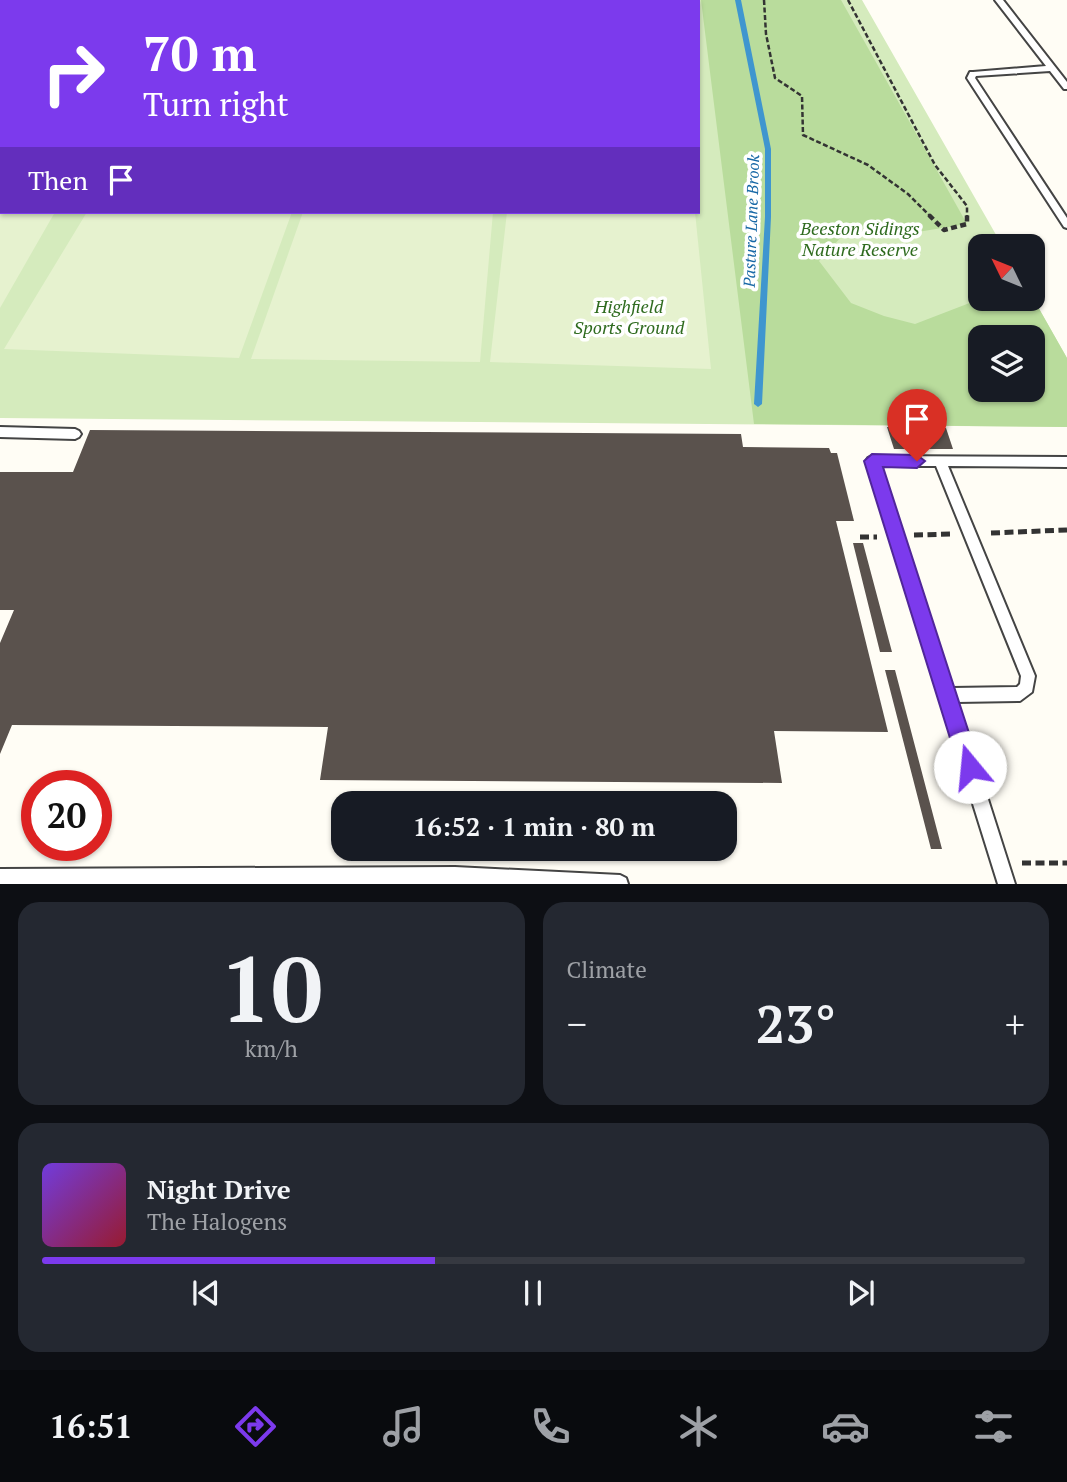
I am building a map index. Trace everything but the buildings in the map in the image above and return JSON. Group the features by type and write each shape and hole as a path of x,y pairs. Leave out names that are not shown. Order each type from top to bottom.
{"lane":[{"path":"999,0 1067,87"},
{"path":"1052,68 988,71 973,74 971,78 1067,225"},
{"path":"0,432 75,434"},
{"path":"1007,884 872,461 1067,462"},
{"path":"940,461 1028,676 1027,687 1020,694 947,695"},
{"path":"0,878 455,876 620,884"}],"path":[{"path":"764,0 766,34 775,78 802,96 803,135 869,165 908,194 944,230 967,225 967,206 935,165 849,0"},
{"path":"1000,863 1067,863"}],"green space":[{"name":"Highfield Sports Ground","path":"700,0 862,0 996,234 968,234 968,312 1041,312 1067,358 1067,427 0,418 0,214 700,214"},
{"name":"Beeston Sidings Nature Reserve","path":"701,0 841,0 967,224 905,234 843,235 819,261 851,303 915,324 968,304 968,312 1041,312 1067,358 1067,427 754,424"},
{"path":"0,214 54,214 0,308"},
{"path":"86,214 291,214 239,358 4,349"},
{"path":"302,214 493,214 480,362 251,359"},
{"path":"507,214 695,214 711,369 490,362"}],"waterway":[{"name":"Pasture Lane Brook","path":"738,0 768,149 768,217 758,404"}],"route":[{"path":"917,461 872,461 970,767"}]}
